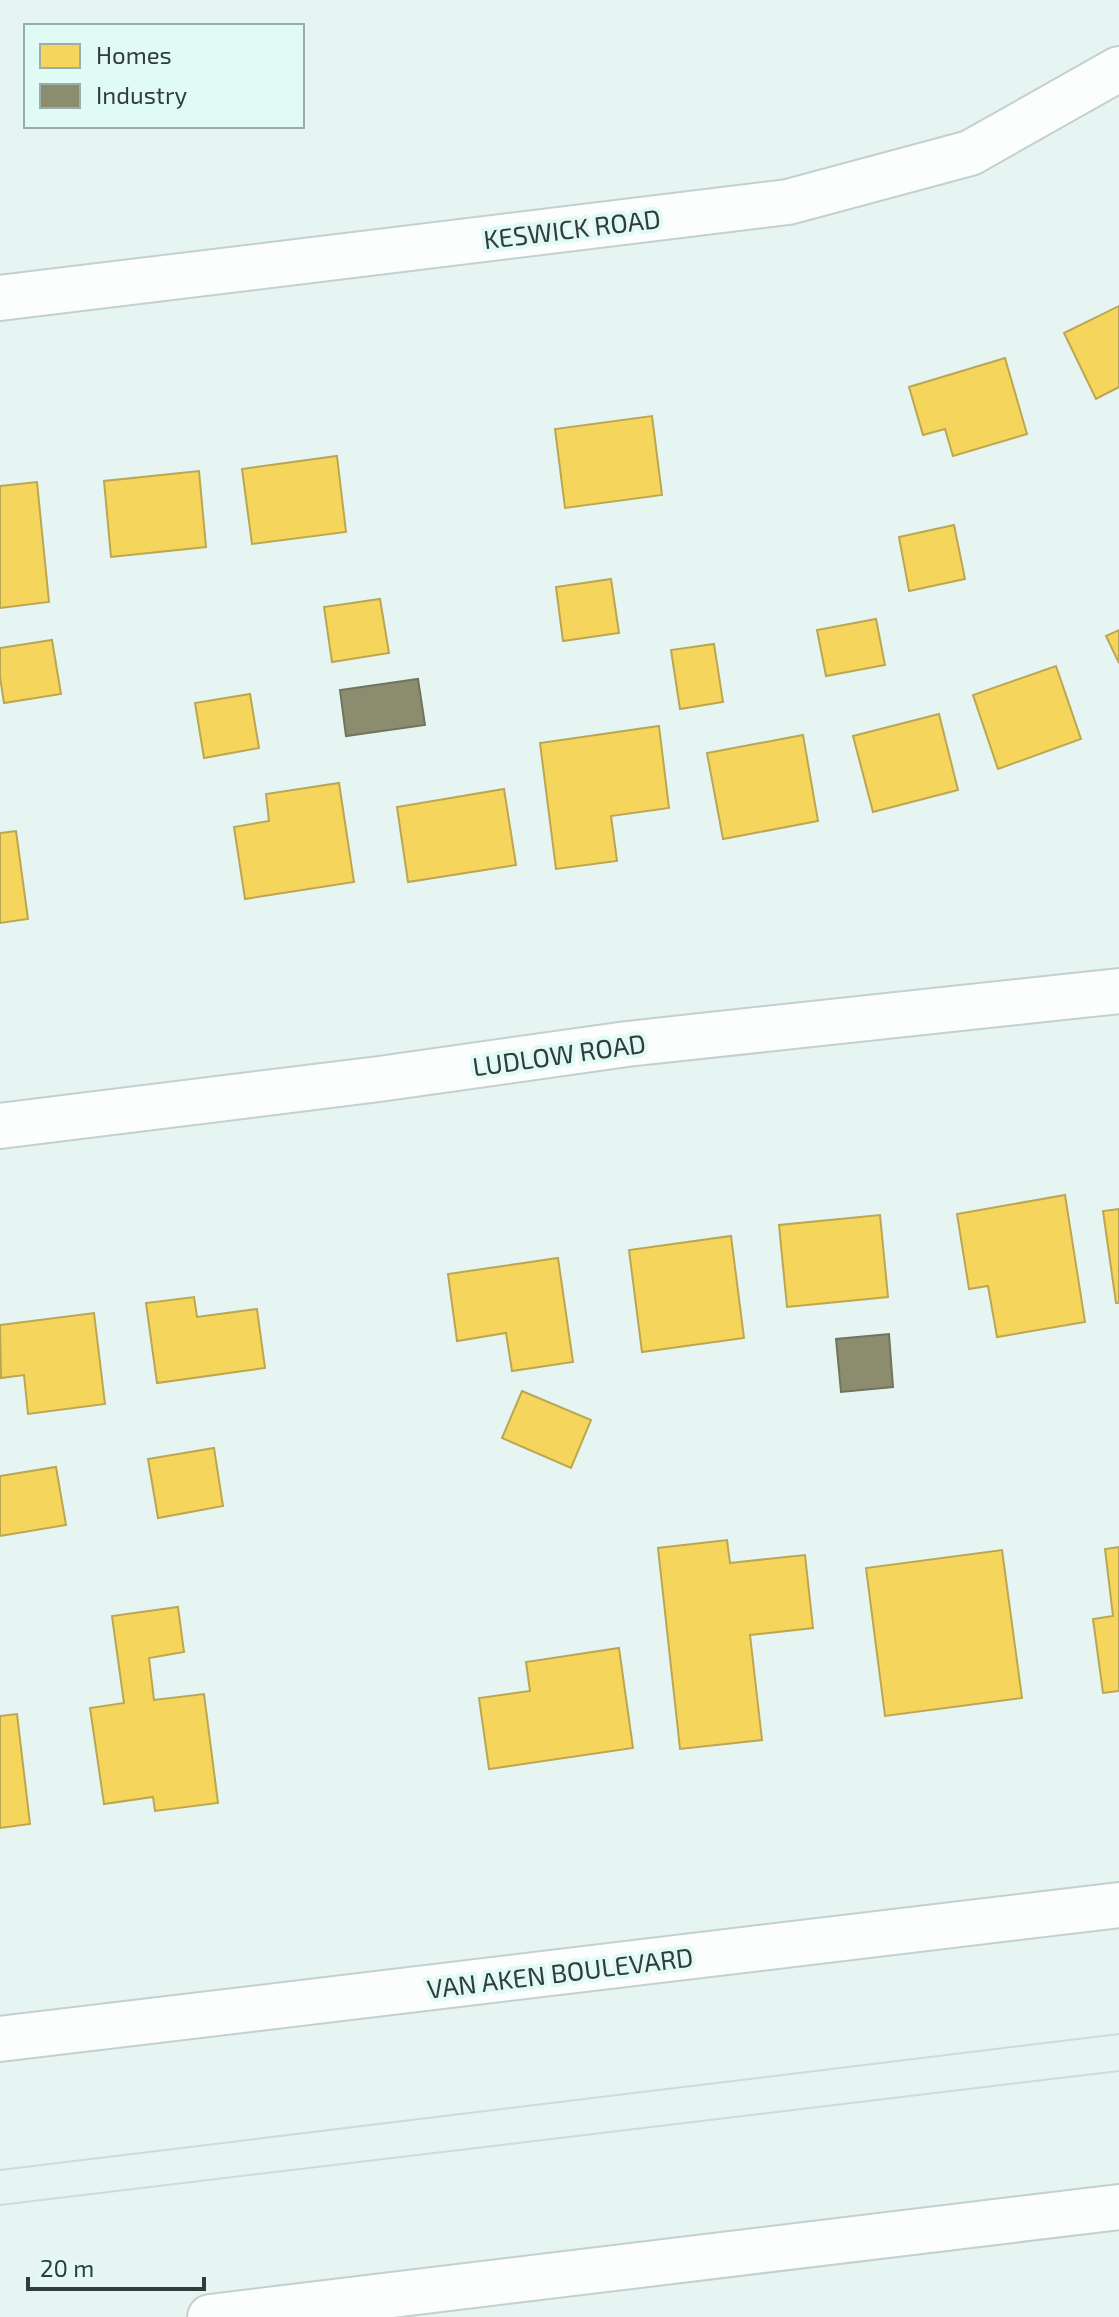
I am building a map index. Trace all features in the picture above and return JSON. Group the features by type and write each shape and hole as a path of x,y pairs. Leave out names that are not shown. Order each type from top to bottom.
{"street":[{"name":"KESWICK ROAD","path":"0,298 788,202 970,153 1119,69"},
{"path":"1100,993 1119,975"},
{"name":"LUDLOW ROAD","path":"0,1126 379,1079 627,1044 1100,993"},
{"name":"VAN AKEN BOULEVARD","path":"0,2039 1119,1905"},
{"path":"210,2317 1119,2207"}],"building: Homes":[{"path":"1119,306 1119,387 1096,399 1064,333"},
{"path":"1005,358 1027,434 953,456 945,429 923,435 909,387"},
{"path":"652,416 662,495 565,508 555,429"},
{"path":"337,456 346,532 252,544 242,469"},
{"path":"199,471 206,547 111,557 104,481"},
{"path":"37,482 49,602 0,608 0,486"},
{"path":"954,525 965,579 909,591 899,537"},
{"path":"611,579 619,633 563,641 556,587"},
{"path":"380,599 389,653 332,662 324,607"},
{"path":"876,619 885,665 826,676 817,630"},
{"path":"1119,630 1119,663 1106,636"},
{"path":"52,640 61,694 4,703 0,648"},
{"path":"714,644 723,702 680,709 671,650"},
{"path":"1056,666 1081,739 998,769 973,695"},
{"path":"250,694 259,748 204,758 195,703"},
{"path":"939,714 958,790 873,812 853,736"},
{"path":"659,726 669,808 611,816 617,861 556,869 540,743"},
{"path":"803,735 818,821 723,839 707,753"},
{"path":"339,783 354,882 245,899 234,827 269,821 266,794"},
{"path":"504,789 516,865 408,882 397,807"},
{"path":"16,831 28,919 0,923 0,833"},
{"path":"1065,1195 1085,1322 997,1337 988,1286 969,1289 957,1214"},
{"path":"1119,1209 1119,1303 1116,1303 1103,1211"},
{"path":"880,1215 888,1297 787,1307 779,1225"},
{"path":"731,1236 744,1338 642,1352 629,1250"},
{"path":"558,1258 573,1362 512,1371 506,1333 457,1341 448,1274"},
{"path":"194,1297 197,1317 257,1309 265,1368 157,1383 146,1303"},
{"path":"94,1313 105,1404 28,1414 24,1375 1,1378 0,1325"},
{"path":"522,1391 591,1420 571,1468 502,1438"},
{"path":"214,1448 223,1506 158,1518 148,1459"},
{"path":"56,1467 66,1525 0,1536 0,1476"},
{"path":"727,1540 730,1563 805,1555 813,1628 750,1635 762,1740 680,1749 658,1548"},
{"path":"1119,1547 1119,1691 1103,1693 1093,1619 1113,1616 1105,1549"},
{"path":"1002,1550 1022,1698 885,1716 866,1568"},
{"path":"178,1607 184,1652 149,1658 154,1700 204,1694 218,1803 155,1811 153,1797 104,1804 90,1708 124,1703 112,1616"},
{"path":"619,1648 633,1748 489,1769 479,1698 530,1691 526,1662"},
{"path":"17,1714 30,1824 0,1828 0,1716"}],"building: Industry":[{"path":"418,679 425,725 346,736 340,690"},
{"path":"889,1334 893,1387 841,1392 836,1339"}],"tram line":[{"path":"0,2170 1119,2034"},
{"path":"0,2205 1119,2071"}]}
